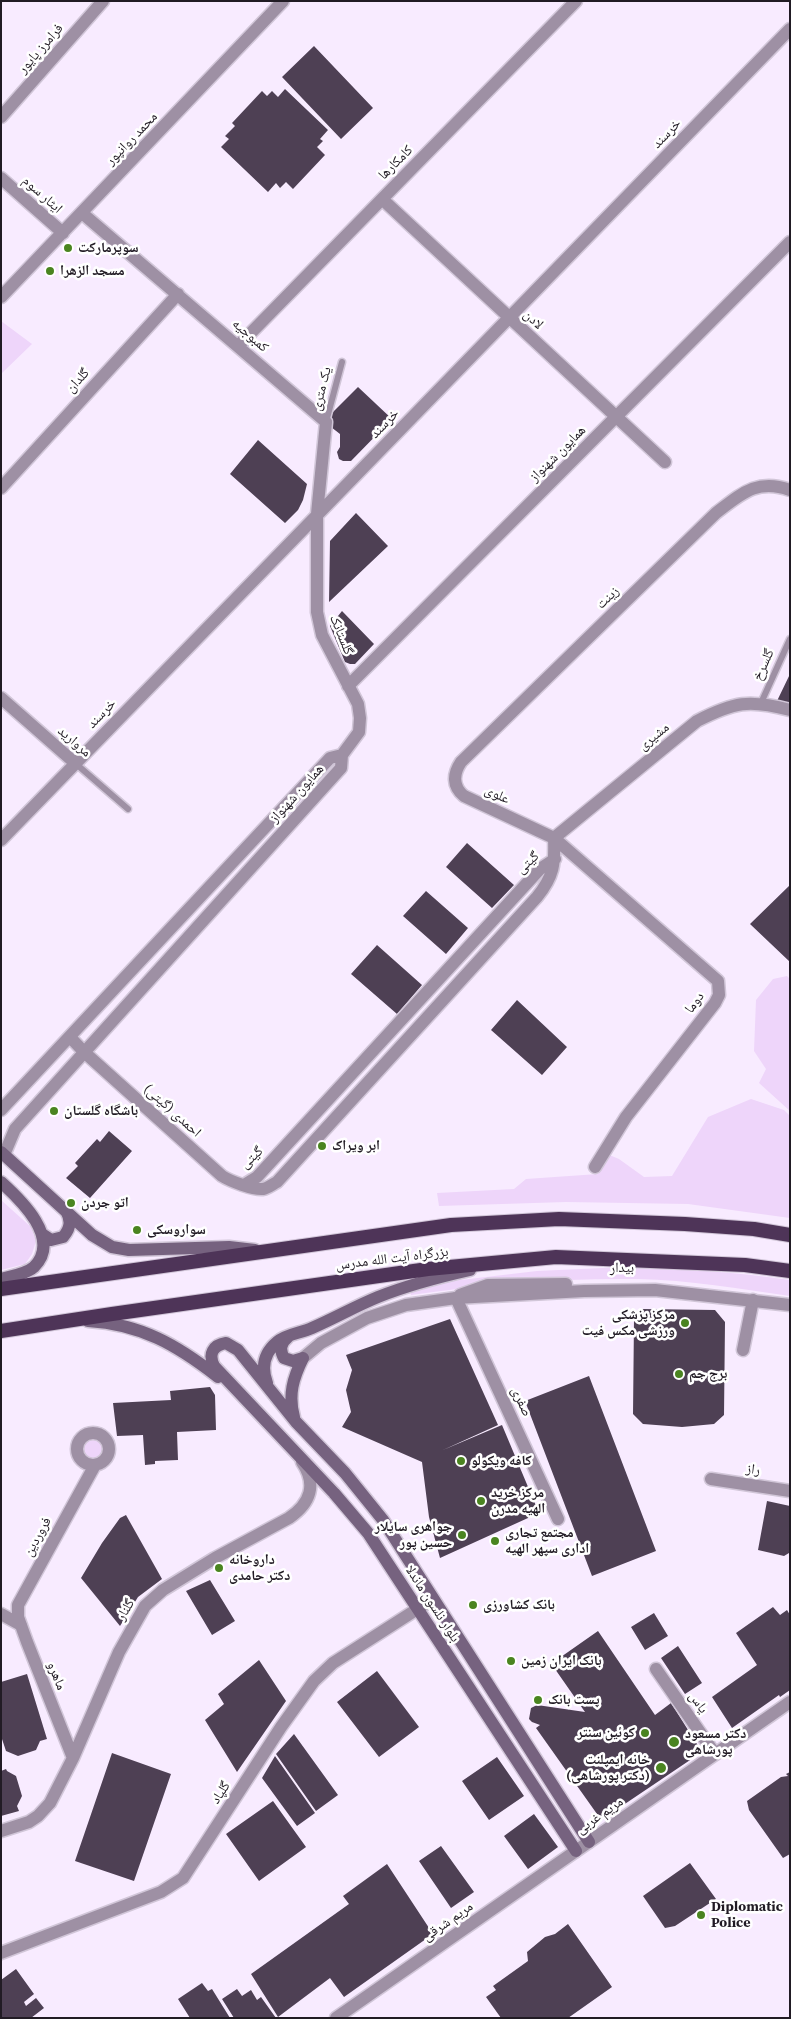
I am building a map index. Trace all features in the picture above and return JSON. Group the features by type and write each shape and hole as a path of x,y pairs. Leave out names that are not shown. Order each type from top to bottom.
{"highway":[{"name":"بزرگراه آیت الله مدرس","path":"1,1289 451,1225 559,1219 685,1224 790,1235"},
{"name":"بزرگراه آیت الله مدرس","path":"1,1331 428,1269 556,1258 744,1266 790,1271"}],"main road":[{"path":"3,1153 97,1238 112,1247 129,1250 229,1247 261,1251"},
{"path":"1,1182 33,1216 42,1234 44,1248 41,1258 34,1267 25,1272 1,1279"},
{"path":"42,1234 46,1238 54,1240 63,1237 70,1219 63,1207"},
{"path":"268,1388 264,1376 264,1362 277,1342 395,1291 446,1275 505,1262"},
{"path":"68,1320 110,1323 145,1332 184,1352 239,1393"},
{"path":"290,1336 283,1342 281,1347 284,1358 293,1361 302,1358"},
{"name":"بلوار نلسون ماندلا","path":"576,1851 368,1533 214,1366 211,1359 212,1351 218,1345 226,1343 234,1347 296,1422 345,1474 383,1520 589,1842"},
{"path":"296,1422 290,1402 295,1375 302,1358"}],"street":[{"name":"فرامرز پایور","path":"1,117 103,1"},
{"name":"محمد روانپور","path":"1,297 283,1"},
{"name":"کامکارها","path":"238,346 576,1"},
{"name":"خرسند","path":"1,840 790,29"},
{"name":"ایثار سوم","path":"1,178 63,233"},
{"name":"لادن","path":"382,199 665,462"},
{"name":"کمبوجیه","path":"82,213 326,422"},
{"name":"همایون شهنواز","path":"348,686 790,242"},
{"name":"گلدان","path":"1,488 178,294"},
{"path":"317,514 326,422"},
{"name":"زینت","path":"462,762 716,513 744,492 756,487 774,486 790,490"},
{"name":"گلستانک","path":"317,514 317,612 322,635 358,704 360,718 359,732 336,757"},
{"name":"مروارید","path":"1,698 75,763"},
{"name":"مشیری","path":"554,838 697,722 730,706 761,703 790,710"},
{"name":"همایون شهنواز","path":"1,1110 336,757 341,768 15,1129 3,1153"},
{"name":"علوی","path":"462,762 457,768 454,780 458,791 464,796 554,838"},
{"name":"گیتی","path":"244,1185 258,1189 277,1182 537,897 549,881 555,860 554,838"},
{"name":"دوما","path":"554,838 714,976 720,988 715,1003 626,1117 595,1167"},
{"name":"گیتی","path":"244,1185 257,1177 540,869 555,860"},
{"path":"70,1037 84,1052"},
{"name":"احمدی (گیتی)","path":"84,1052 222,1176 244,1185"},
{"name":"بیدار","path":"456,1298 467,1291 488,1285 618,1282 656,1283 790,1297"},
{"name":"بیدار","path":"302,1358 320,1343 367,1318 406,1305 456,1298 618,1290 673,1291 790,1305"},
{"name":"صفری","path":"456,1298 558,1519"},
{"path":"743,1350 752,1300"},
{"name":"گلنار","path":"1,1832 29,1822 44,1811 50,1803 73,1758 119,1652 145,1606 163,1590 298,1511 307,1498 311,1484 307,1470 293,1450"},
{"name":"فروردین","path":"21,1626 18,1617 18,1605 95,1465"},
{"name":"راز","path":"712,1479 790,1491"},
{"name":"گلپاد","path":"1,1953 161,1892 183,1878 281,1727 314,1681 333,1663 433,1599"},
{"path":"1,1614 21,1626"},
{"name":"ماهرو","path":"21,1626 73,1758"},
{"name":"یاس","path":"656,1670 716,1754"},
{"name":"مریم غربی","path":"576,1851 790,1702"},
{"name":"مریم شرقی","path":"336,2018 576,1851"}],"lane":[{"name":"یک متری","path":"326,422 342,362"},
{"name":"گلسرخ","path":"761,703 790,638"},
{"name":"مروارید","path":"75,763 128,809"}],"shaded area":[{"path":"1,321 32,344 1,374"},
{"path":"787,976 790,979 790,1111 759,1083 766,1069 754,1051 756,1000 773,979"},
{"path":"751,1099 784,1110 790,1116 790,1218 688,1204 566,1202 439,1206 437,1193 514,1189 526,1179 598,1174 607,1154 619,1159 644,1177 672,1176 708,1117"},
{"path":"1,1200 31,1227 36,1241 32,1254 25,1264 1,1270"},
{"path":"625,1267 708,1271 790,1280 790,1296 695,1283 638,1279 524,1282 411,1295 410,1289 452,1281 537,1271"},
{"path":"93,1438 101,1442 105,1450 101,1458 93,1462 85,1458 81,1450 85,1442"}],"building":[{"path":"314,46 373,108 341,139 282,77"},
{"path":"285,89 328,130 320,139 323,141 317,147 325,155 293,189 286,182 280,188 276,183 268,192 221,147 229,139 225,136 235,126 232,123 262,91 267,96 272,91 278,97"},
{"path":"358,387 392,419 351,461 343,461 339,459 337,452 340,447 340,434 331,427 331,414"},
{"path":"258,440 307,484 298,510 285,523 230,474"},
{"path":"356,513 388,546 329,602 330,541"},
{"path":"342,611 374,644 355,664 345,662 330,626"},
{"path":"790,674 790,705 777,701"},
{"path":"467,843 514,885 492,908 446,867"},
{"path":"790,885 790,962 750,924"},
{"path":"426,891 468,928 446,954 403,916"},
{"path":"377,945 422,985 397,1014 351,974"},
{"path":"517,1000 567,1047 542,1075 491,1030"},
{"path":"109,1131 132,1151 90,1198 66,1178 78,1166 75,1163 97,1139 100,1142"},
{"name":"برج جم","path":"643,1309 715,1310 725,1322 724,1415 714,1424 682,1427 643,1424 633,1414 634,1319"},
{"path":"450,1319 498,1425 443,1450 502,1425 539,1513 440,1558 429,1517 422,1462 342,1427 351,1412 346,1390 352,1370 346,1355"},
{"path":"589,1376 656,1551 592,1576 525,1401"},
{"path":"210,1387 215,1395 216,1430 177,1432 178,1460 155,1461 155,1464 145,1465 143,1435 117,1436 113,1403 171,1400 170,1391"},
{"path":"767,1501 790,1506 790,1555 789,1553 784,1556 758,1550"},
{"path":"126,1515 162,1579 138,1597 120,1626 81,1578 102,1543 120,1518"},
{"path":"210,1580 235,1621 212,1635 186,1591"},
{"path":"773,1607 780,1615 787,1610 790,1615 790,1690 780,1697 779,1695 732,1728 712,1697 757,1665 736,1633"},
{"path":"654,1613 668,1636 645,1650 631,1627"},
{"path":"598,1631 655,1715 671,1703 702,1752 604,1818 597,1814 536,1728 540,1725 529,1719 531,1708 537,1705 585,1712 555,1669 558,1659"},
{"path":"678,1646 702,1683 685,1694 661,1658"},
{"path":"259,1660 286,1701 237,1772 205,1720 224,1704 218,1694"},
{"path":"377,1671 419,1727 379,1757 337,1702"},
{"path":"27,1674 47,1739 40,1741 36,1750 18,1756 6,1751 1,1736 1,1682"},
{"path":"294,1734 338,1795 316,1811 276,1754"},
{"path":"112,1753 171,1774 134,1881 75,1861"},
{"path":"275,1756 315,1813 297,1826 262,1778"},
{"path":"497,1757 524,1796 489,1820 462,1781"},
{"path":"6,1769 16,1776 22,1796 17,1806 19,1811 1,1816 1,1771"},
{"path":"790,1772 790,1854 783,1858 749,1810 747,1801 781,1777 788,1776 786,1774"},
{"path":"273,1801 306,1847 259,1881 226,1834"},
{"path":"534,1814 558,1847 528,1869 504,1836"},
{"path":"441,1846 474,1892 451,1908 419,1861"},
{"path":"690,1863 716,1899 675,1926 665,1928 643,1896"},
{"path":"387,1864 433,1934 344,1997 330,1978 278,2017 251,1974 349,1904 343,1896"},
{"path":"568,1924 612,1987 568,2018 501,2018 486,1997 496,1990 493,1986 528,1961 527,1952 545,1937 555,1934"},
{"path":"16,1969 34,1994 24,2002 26,2006 36,1998 44,2008 31,2018 1,2018 1,1980"},
{"path":"202,1983 208,1991 212,1989 230,2018 190,2018 178,1999"},
{"path":"237,1989 242,1996 251,1990 257,2000 261,1997 276,2018 234,2018 222,1999"}],"place":[{"name":"سوپرمارکت","path":"68,248"},
{"name":"مسجد الزهرا","path":"50,271"},
{"name":"باشگاه گلستان","path":"54,1111"},
{"name":"ابر ویراک","path":"322,1146"},
{"name":"اتو جردن","path":"71,1203"},
{"name":"سواروسکی","path":"137,1230"},
{"name":"مرکز پزشکی ورزشی مکس فیت","path":"685,1323"},
{"name":"برج جم","path":"679,1374"},
{"name":"کافه ویکولو","path":"461,1461"},
{"name":"مرکز خرید الهیه مدرن","path":"481,1501"},
{"name":"جواهری سایلار حسین پور","path":"462,1535"},
{"name":"مجتمع تجاری اداری سپهر الهیه","path":"495,1541"},
{"name":"داروخانه دکتر حامدی","path":"219,1568"},
{"name":"بانک کشاورزی","path":"473,1605"},
{"name":"بانک ایران زمین","path":"511,1661"},
{"name":"پست بانک","path":"538,1700"},
{"name":"کوئین سنتر","path":"645,1733"},
{"name":"دکتر مسعود پورشاهی","path":"674,1742"},
{"name":"خانه ایمپلنت (دکتر پورشاهی)","path":"661,1768"},
{"name":"Diplomatic Police","path":"701,1915"}]}
